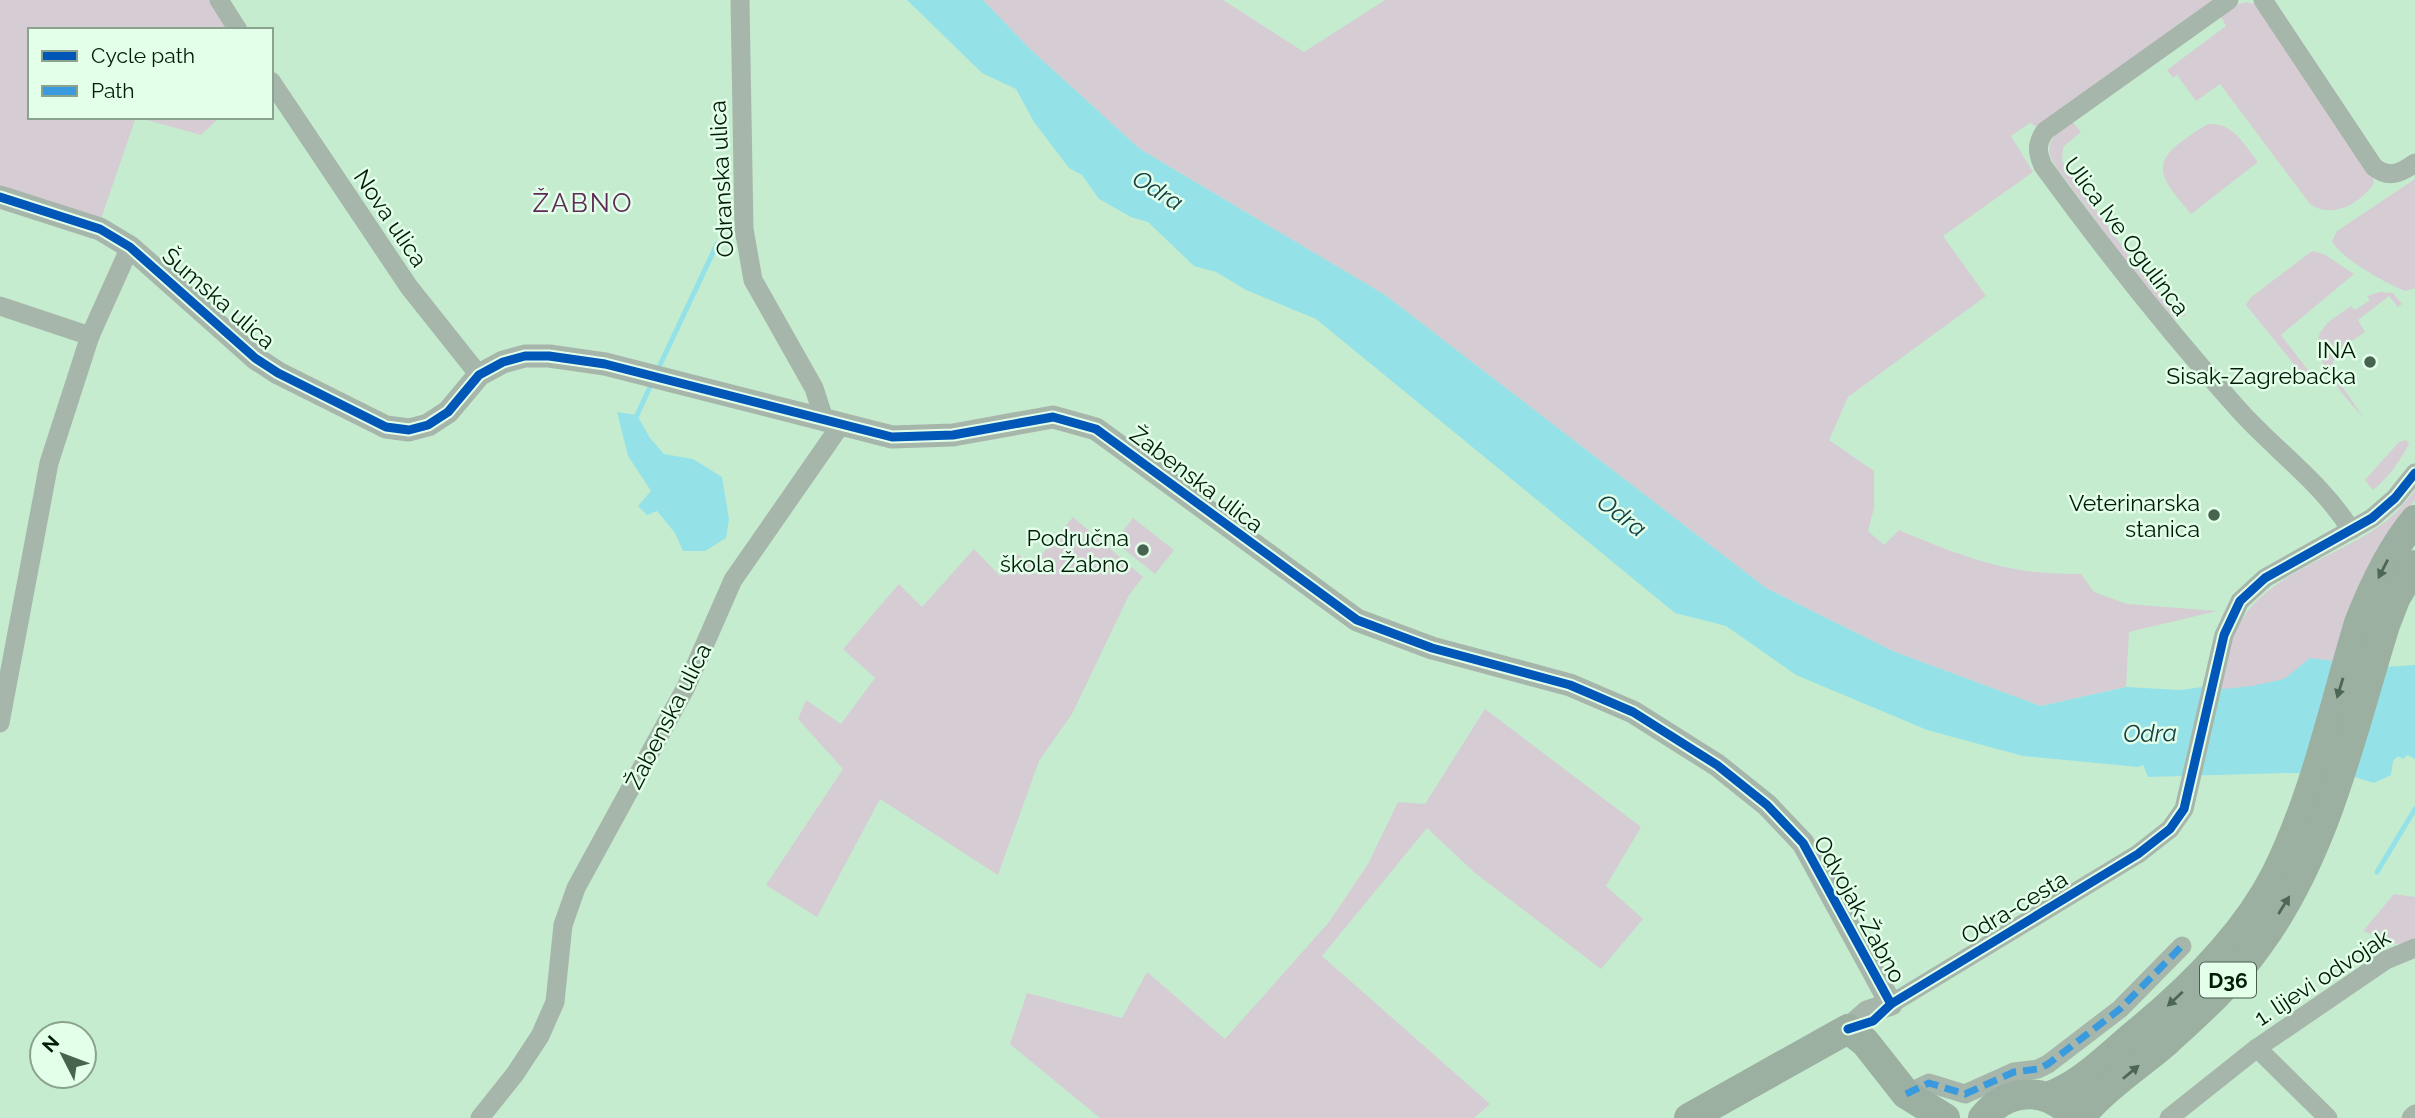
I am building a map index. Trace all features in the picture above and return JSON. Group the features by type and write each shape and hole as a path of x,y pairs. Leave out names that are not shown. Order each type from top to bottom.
{"main road":[{"name":"D36","path":"2082,1118 2093,1103 2214,996 2259,945 2314,848 2316,807 2372,624 2389,558 2415,520"},
{"name":"D36","path":"2372,624 2395,599 2415,565"},
{"name":"D36","path":"1848,1030 1865,1042 1906,1094 1939,1113 1990,1111 2027,1093 2048,1097 2076,1084 2150,1023 2198,977 2263,897 2285,855 2316,807"},
{"name":"Odra-cesta","path":"1689,1118 1848,1030"},
{"path":"2048,1097 2073,1118"}],"street":[{"path":"219,0 237,28"},
{"name":"Odranska ulica","path":"740,0 744,229 753,280 833,424"},
{"name":"Ulica Ive Ogulinca","path":"2229,0 2045,131 2038,141 2038,153 2043,166 2152,313 2249,421 2336,507 2351,530"},
{"path":"2263,0 2379,171 2387,174 2402,172 2415,163"},
{"name":"Nova ulica","path":"273,83 401,277 480,375"},
{"name":"Šumska ulica","path":"0,197 100,229 131,247 255,358 278,373 386,427 409,430 438,420 480,375 503,362 525,356 549,356 605,364 833,424"},
{"path":"0,723 50,463 90,336 131,247"},
{"path":"0,306 90,336"},
{"name":"Žabenska ulica","path":"480,1118 515,1074 540,1035 555,1002 564,925 576,888 685,687 733,580 833,424 892,437 930,437 1054,417 1076,421 1117,442 1357,620 1432,649 1508,666"},
{"name":"Odra-cesta","path":"1848,1030 1867,1012 1891,1004 2138,854 2170,829 2186,801 2230,617 2250,590 2286,566 2384,510 2415,473"},
{"name":"Odvojak-Žabno","path":"1508,666 1570,685 1633,712 1717,765 1767,805 1788,824 1818,866 1891,1004"},
{"path":"1906,1094 1929,1083 1965,1094 2002,1076 2048,1064 2120,1009 2182,946"},
{"name":"1. lijevi odvojak","path":"2169,1118 2257,1048 2386,960 2415,948"},
{"name":"1. lijevi odvojak","path":"2257,1048 2328,1118"},
{"path":"2411,1118 2415,1114"}],"shaded area":[{"path":"0,0 210,0 229,28 28,28 28,119 135,119 101,219 0,190"},
{"path":"983,0 1223,0 1304,52 1385,0 2217,0 2037,127 2030,123 2011,136 2033,172 1943,236 1986,296 1848,397 1829,440 1874,471 1874,508 1868,531 1884,545 1899,530 1988,563 2055,574 2081,574 2094,592 2127,604 2217,611 2129,632 2126,687 2041,706 1895,652 1766,588 1385,295 1140,149 1030,49"},
{"path":"2246,2 2258,5 2373,177 2374,183 2354,203 2336,210 2319,209 2310,204 2220,84 2196,101 2177,75 2173,78 2167,70 2226,26 2221,17 2233,6"},
{"path":"143,119 218,119 201,135"},
{"path":"2072,121 2081,132 2063,147 2062,161 2140,269 2158,291 2187,315 2174,319 2153,298 2054,164 2049,150 2052,139"},
{"path":"2209,124 2232,131 2258,162 2191,214 2170,187 2163,169 2170,151"},
{"path":"2415,179 2415,288 2405,291 2376,277 2354,262 2332,241 2337,231"},
{"path":"2312,251 2324,254 2354,274 2281,335 2310,373 2306,374 2298,369 2246,305 2250,298"},
{"path":"2380,292 2393,293 2402,304 2398,307 2389,296 2358,320 2365,332 2342,349 2333,366 2333,373 2363,417 2330,376 2319,351 2318,340 2331,320 2351,306 2355,310 2370,300 2367,296"},
{"path":"2406,440 2409,444 2397,463 2373,490 2365,480 2399,442"},
{"path":"2415,490 2415,500 2398,522 2322,697 2218,705 2230,645 2237,627 2249,610 2280,582 2379,527"},
{"path":"1073,517 1143,577 1129,595 1072,714 1039,761 998,875 880,799 817,917 766,885 843,769 798,719 806,700 841,724 875,678 843,649 899,584 922,607 974,549 1000,576 1018,554 1033,565"},
{"path":"1133,518 1174,550 1155,574 1115,542"},
{"path":"1485,709 1641,827 1606,886 1643,919 1601,969 1475,873 1427,828 1322,956 1490,1104 1474,1118 1100,1118 1010,1044 1027,993 1122,1018 1147,972 1225,1039 1329,922 1368,864 1398,802 1425,804"},
{"path":"2394,894 2415,897 2415,942 2394,944 2363,931"}],"water":[{"name":"Odra","path":"907,0 983,0 1030,49 1140,149 1385,295 1766,588 1895,652 2041,706 2126,687 2180,690 2217,685 2223,689 2252,686 2284,679 2310,658 2384,667 2415,665 2415,759 2408,755 2403,759 2398,756 2393,761 2391,775 2374,783 2348,775 2287,773 2148,777 2143,765 2138,767 2023,756 1927,730 1796,675 1726,626 1675,613 1316,319 1246,290 1216,272 1194,266 1148,222 1131,217 1099,199 1082,175 1069,168 1034,122 1016,89 982,73"},
{"path":"617,412 637,415 650,438 664,454 693,459 722,477 729,519 726,538 705,551 683,551 675,533 657,511 647,515 638,506 651,491 628,456"}],"waterway":[{"path":"660,365 717,244"},
{"path":"637,415 650,387"},
{"path":"2377,872 2415,809"}],"marked path":[{"path":"1906,1094 1929,1083 1965,1094 2014,1072 2038,1069 2048,1064 2120,1009 2182,946"}],"cycle path":[{"path":"0,197 100,229 130,247 255,358 278,373 386,427 409,430 428,425 448,412 479,375 503,362 525,356 549,356 605,364 892,437 953,435 1053,417 1096,429 1357,620 1432,648 1570,685 1633,712 1717,765 1767,805 1803,843 1891,1004"},
{"path":"1848,1029 1873,1021 1891,1004 2138,854 2170,829 2184,809 2224,635 2240,601 2265,578 2372,518 2395,498 2415,473"}],"place":[{"name":"INA Sisak-Zagrebačka","path":"2370,362"},
{"name":"Veterinarska stanica","path":"2214,515"},
{"name":"Područna škola Žabno","path":"1143,550"}],"district":[{"name":"ŽABNO","path":"583,203"}]}
